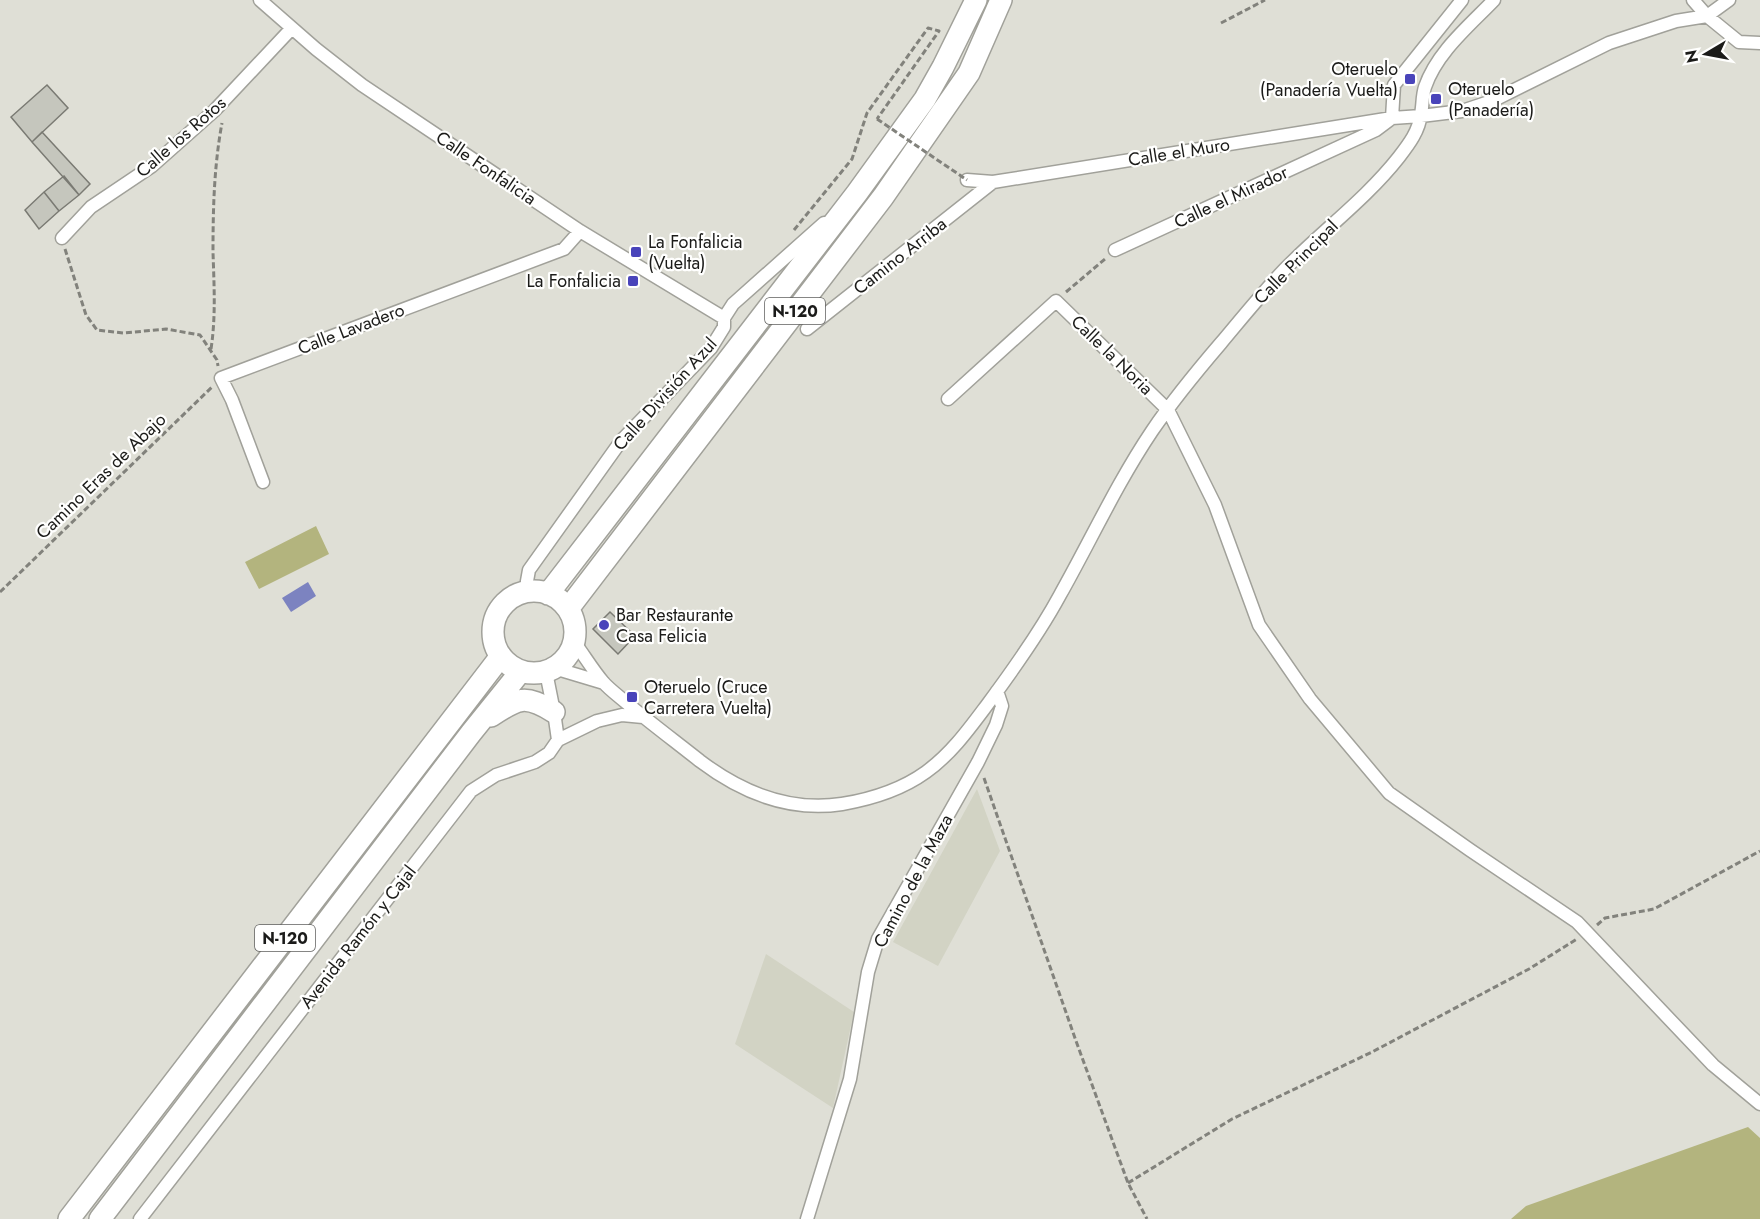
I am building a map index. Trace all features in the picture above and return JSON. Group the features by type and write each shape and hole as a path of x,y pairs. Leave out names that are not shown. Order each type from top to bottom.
{"highway":[{"name":"N-120","path":"69,1219 501,656 494,635 498,615 506,603 511,599 538,593 857,193 925,99 958,40 976,0"},
{"name":"N-120","path":"568,609 883,197 969,73 1000,0"},
{"path":"501,656 513,667 530,673 550,670 567,657 574,642 575,625 568,609 556,597 538,593"},
{"name":"N-120","path":"100,1219 521,671"},
{"path":"478,725 509,704 525,699 540,703 554,712"}],"street":[{"name":"Calle Fonfalicia","path":"260,0 362,85 580,231 724,318"},
{"path":"1392,118 1394,85 1462,0"},
{"path":"1494,0 1449,46 1439,61 1425,86 1421,116 1478,107 1609,43 1676,21 1707,16 1729,0"},
{"path":"1693,0 1707,16 1738,42 1760,43"},
{"name":"Calle los Rotos","path":"62,238 91,207 152,166 214,111 292,28"},
{"name":"Calle el Mirador","path":"1115,250 1376,130 1392,118 1421,116"},
{"name":"Calle Principal","path":"604,683 711,770 734,784 761,796 783,802 808,806 832,806 876,797 897,789 927,771 963,736 1030,645 1136,456 1168,410 1196,373 1283,271 1364,195 1397,160 1413,139 1421,116"},
{"name":"Calle el Muro","path":"967,180 993,182 1392,118"},
{"name":"Camino Arriba","path":"807,329 993,182"},
{"name":"Calle División Azul","path":"538,593 527,581 529,570 621,441 711,348 724,327 724,318 733,304 857,193"},
{"name":"Calle Lavadero","path":"220,378 564,249 580,231"},
{"path":"948,399 1056,301"},
{"name":"Calle la Noria","path":"1056,301 1168,410 1215,506 1259,625 1310,699 1389,793 1577,922 1713,1065 1760,1104"},
{"path":"220,378 232,400 263,482"},
{"path":"574,642 604,683"},
{"path":"558,740 550,670 604,683"},
{"name":"Camino de la Maza","path":"807,1219 850,1079 868,972 878,939 978,762 996,725 1002,706 997,691"},
{"name":"Avenida Ramón y Cajal","path":"140,1219 471,791 496,776 535,762 549,753 558,740 597,721 622,715 643,717"}],"path":[{"path":"1221,23 1265,0"},
{"path":"794,229 852,159 867,113 928,28 939,31 877,119 967,180"},
{"path":"211,351 215,296 213,185 227,97"},
{"path":"62,238 86,315 97,330 124,333 166,330 200,335 217,360 220,378"},
{"path":"1056,301 1115,250"},
{"name":"Camino Eras de Abajo","path":"0,592 220,378"},
{"path":"978,762 1128,1183 1147,1219"},
{"path":"1128,1183 1232,1119 1383,1046 1528,969 1587,933 1605,918 1654,909 1760,851"}],"shaded area":[{"path":"977,789 1000,851 938,966 893,942"},
{"path":"766,954 854,1012 833,1108 735,1044"}],"green space":[{"path":"316,526 329,554 259,589 245,562"},
{"path":"1748,1127 1760,1138 1760,1219 1511,1219 1526,1206"}],"water":[{"path":"308,582 316,596 291,612 282,598"}],"building":[{"path":"47,85 68,108 32,142 11,117"},
{"path":"42,132 90,184 79,195 32,142"},
{"path":"64,176 79,195 59,211 44,192"},
{"path":"44,192 59,211 39,229 25,210"},
{"path":"610,612 635,636 618,654 593,629"}],"place":[{"name":"Oteruelo (Panadería Vuelta)","path":"1410,79"},
{"name":"Oteruelo (Panadería)","path":"1436,99"},
{"name":"La Fonfalicia (Vuelta)","path":"636,252"},
{"name":"La Fonfalicia","path":"633,281"},
{"name":"Bar Restaurante Casa Felicia","path":"604,625"},
{"name":"Oteruelo (Cruce Carretera Vuelta)","path":"632,697"}]}
